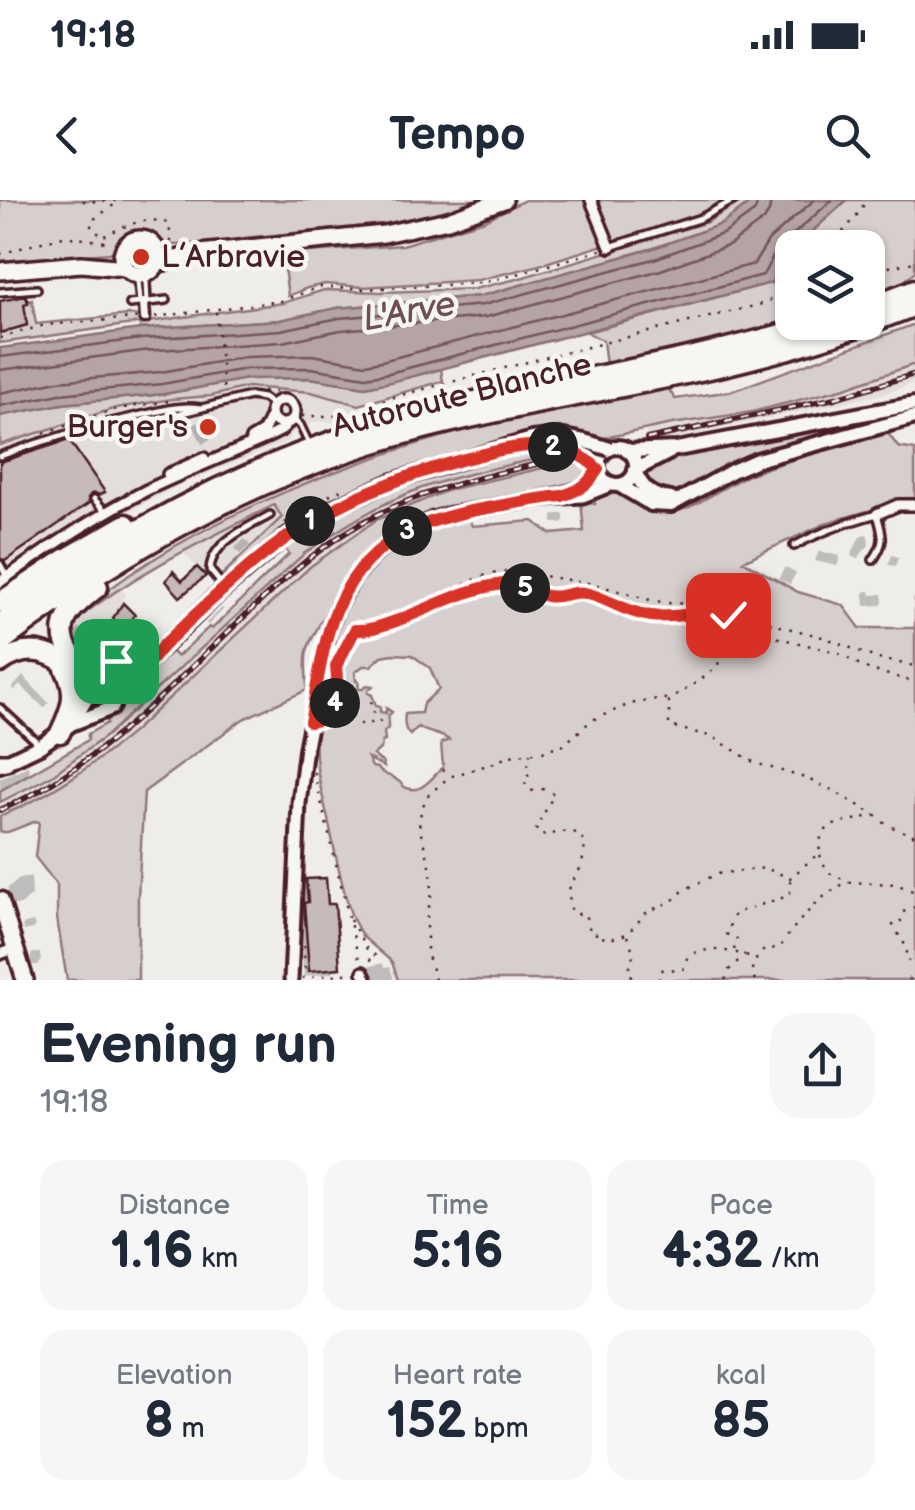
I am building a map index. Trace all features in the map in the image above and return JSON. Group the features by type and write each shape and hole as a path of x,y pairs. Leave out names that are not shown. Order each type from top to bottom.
{"highway":[{"path":"885,300 915,289"},
{"name":"Autoroute Blanche","path":"0,646 45,611 170,532 300,470 412,432 726,366 915,306"},
{"name":"Autoroute Blanche","path":"0,623 85,562 170,512 307,450 442,408 720,351 775,335"},
{"path":"0,602 64,559 154,510 307,450"},
{"path":"101,691 66,647 62,636 66,619 82,600 170,532"},
{"path":"0,664 18,652 48,654 101,691"},
{"path":"63,664 74,694 66,729"}],"main road":[{"path":"0,271 149,263 200,253 384,234 448,220 504,200"},
{"path":"81,264 111,246 140,239 150,242 149,263"},
{"path":"111,246 122,260 149,263"},
{"path":"516,445 556,447 602,460 626,450 677,449 915,404"},
{"path":"66,729 101,691 136,674 188,612 225,588 288,536 353,498 414,474 541,437 559,436 576,439 602,460 603,479 657,506 671,505 757,460 915,417"},
{"path":"616,485 628,482 635,471 677,449"},
{"path":"626,450 635,461 641,485 666,499 684,499"},
{"path":"101,691 91,705 101,711"},
{"path":"2,763 112,708 101,691"},
{"path":"0,900 8,951 25,980"}],"street":[{"path":"590,200 610,247"},
{"path":"144,303 145,318"},
{"path":"2,574 104,510 182,467 255,437 265,430 272,410 282,400 294,406 291,420 280,431 104,510"},
{"path":"272,410 277,423 291,420"},
{"path":"562,496 584,487 602,460"},
{"path":"291,979 299,803 306,747 324,651 335,614 354,578 401,534 442,516 583,496 616,485"},
{"path":"877,514 898,505 915,506"}],"lane":[{"path":"610,247 702,218 734,200"},
{"path":"144,303 138,281 149,263"},
{"path":"144,303 149,263"},
{"path":"0,292 37,289"},
{"path":"130,304 168,300"},
{"path":"128,424 250,396 262,398 272,410"},
{"path":"0,456 105,422 178,406 201,408"},
{"path":"291,420 299,424 307,450"},
{"path":"96,498 104,510"},
{"path":"794,546 846,522 877,514 883,538 873,560"},
{"path":"225,588 212,574 212,557 240,532 270,516"},
{"path":"116,661 136,674"},
{"path":"0,708 40,746"}],"path":[{"path":"82,200 118,202 90,222 92,229 111,246"},
{"path":"845,230 867,200"},
{"path":"111,246 133,224 151,220 166,223 149,263"},
{"path":"0,254 63,236 111,246"},
{"path":"0,338 45,326 216,311 281,301 320,287 366,289 481,283 610,247"},
{"path":"885,268 915,262"},
{"path":"291,420 348,416 394,397 775,298"},
{"path":"216,311 224,394"},
{"path":"310,722 324,719 333,708 338,691 336,666 355,630 486,575 523,572 594,584 650,600 729,606 769,623 826,638 866,656 915,666"},
{"path":"355,630 365,631 400,619 454,596 512,584 548,596 583,592 649,616 717,613 789,641 835,652 870,670 915,682"},
{"path":"669,701 715,668 745,631 758,628"},
{"path":"336,700 359,724 380,722 370,696"},
{"path":"435,980 427,952 430,870 419,827 427,796 450,777 510,756 562,747 592,720 630,704 663,698 669,701"},
{"path":"669,701 669,726 714,736 754,763 832,790 887,824 915,836"},
{"path":"306,747 365,972"},
{"path":"530,753 525,783 530,791 544,789 554,794 536,829 540,835 568,831 584,839 583,858 568,892 571,911 585,914 596,937 626,934 647,912 717,874 765,868 790,878"},
{"path":"442,769 450,777"},
{"path":"875,815 829,826 820,837 820,854 827,872 848,882 896,884 915,892"},
{"path":"790,878 820,854"},
{"path":"734,950 737,940 726,934 735,913 786,897 791,890 790,878"},
{"path":"755,980 752,967 763,951 780,947 827,892 848,882"},
{"path":"915,908 903,912 900,924 894,925 908,950 906,956 915,966"},
{"path":"291,979 365,972 377,958 367,949 347,914"},
{"path":"626,934 634,953 628,972 636,980"},
{"path":"304,946 306,978"},
{"path":"659,980 661,970 683,969 689,956 696,952 734,950 756,959"},
{"path":"725,980 745,954"},
{"path":"910,980 915,972"}],"shaded area":[{"path":"0,200 481,200 397,223 175,245 143,233 129,233 110,253 0,261"},
{"path":"525,200 729,200 706,213 478,280 363,287 325,284 288,296 282,254 402,245 485,220"},
{"path":"744,200 754,200 722,224 654,248 481,296 337,308 280,320 140,329 140,323 0,343 0,333 27,325 24,304 32,300 36,324 129,315 140,316 141,323 283,303 324,290 474,289 707,222"},
{"path":"847,200 915,200 915,272 900,285 885,290 885,230 814,230"},
{"path":"775,276 775,325 606,365 603,341 587,332 771,283"},
{"path":"915,324 915,364 842,389 752,412 599,439 570,431 541,431 545,457 437,483 376,508 305,553 106,736 51,776 0,802 0,791 88,740 88,734 107,723 106,718 118,713 123,703 129,705 137,685 152,665 169,649 177,657 209,627 212,629 289,554 284,547 355,504 349,491 221,576 282,517 274,505 171,558 71,621 111,588 205,530 311,481 416,444 516,418 668,388 675,399 732,391 871,340 885,340 885,335"},
{"path":"915,364 915,383 883,394 648,444 645,429 752,412 842,389"},
{"path":"441,369 443,381 359,405 311,392 247,387 211,396 116,408 0,445 0,416 62,404 164,394 247,379 310,378 366,387"},
{"path":"247,387 311,392 359,405 363,413 342,422 315,422 293,432 288,441 181,484 73,541 0,589 0,445 116,408 211,396"},
{"path":"885,417 886,421 755,455 677,494 660,492 644,477 651,467 668,459"},
{"path":"888,433 898,447 915,450 915,502 892,502 829,522 743,561 798,592 843,605 860,628 915,628 915,980 398,980 392,962 362,936 352,917 316,756 318,714 330,651 351,595 367,573 408,538 468,516 472,526 533,521 551,534 584,531 581,501 595,504 594,498 616,493 651,509 672,512 765,469","holes":["412,655 430,668 439,689 423,704 421,713 405,714 407,731 410,735 418,727 449,740 441,743 443,767 415,789 372,767 368,758 384,767 373,755 385,741 384,732 392,712 386,708 386,713 380,712 368,693 373,686 358,689 355,672 382,656"]},
{"path":"545,457 547,467 448,490 376,520 311,566 105,755 50,793 0,816 0,802 80,756 106,736 269,584 340,528 419,489"},
{"path":"577,460 587,467 584,479 440,511 380,542 354,567 308,647 307,690 243,719 144,792 138,980 67,980 57,919 57,885 35,857 39,822 0,832 0,816 53,790 118,744 311,566 376,520 448,490"},
{"path":"275,505 282,516 213,584 182,551"},
{"path":"120,588 126,595 113,619 152,665 137,685 101,676 72,643 72,624"}],"water":[{"name":"L'Arve","path":"754,200 847,200 814,230 775,230 775,276 771,283 391,382 365,387 310,378 247,379 0,416 0,348 140,329 280,320 337,308 481,296 654,248 722,224"}],"building":[{"path":"26,296 27,325 0,333 0,301"},
{"path":"69,440 105,492 91,494 89,503 5,561 0,558 0,462"},
{"path":"197,567 206,576 180,597 166,581 173,571 182,581"},
{"path":"123,603 135,615 121,631 139,652 127,662 106,631 116,622 113,618"},
{"path":"326,878 328,904 335,904 340,968 309,971 306,879"}],"railway":[{"path":"647,439 835,398 915,374"},
{"path":"0,810 36,792 102,748 284,580 345,533 417,497 546,462"}],"place":[{"name":"L’Arbravie","path":"141,257"},
{"name":"Burger's","path":"208,427"}],"route":[{"path":"116,661 132,675 140,672 250,566 330,509 393,481 516,445 563,449 584,457 598,469 577,491 442,516 409,530 378,552 354,578 335,614 310,722 324,719 333,708 338,691 336,666 355,630 365,631 418,613 454,596 512,584 548,596 583,592 649,616 685,617 710,612 728,615"}]}
